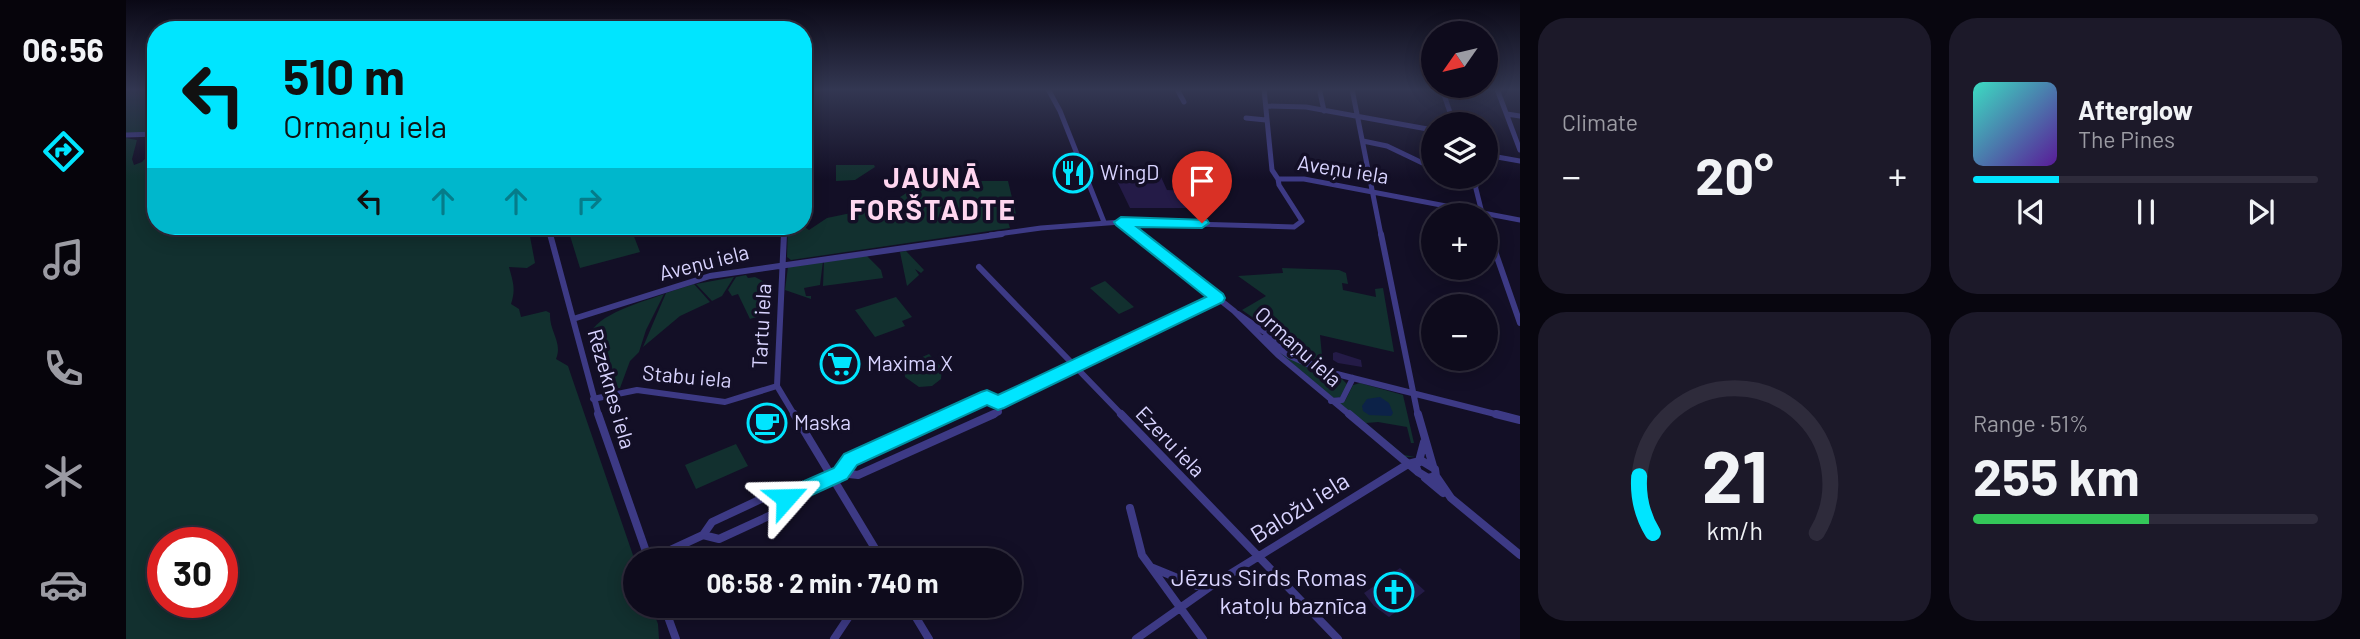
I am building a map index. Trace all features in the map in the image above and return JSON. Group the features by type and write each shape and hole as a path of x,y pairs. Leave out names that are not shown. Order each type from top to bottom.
{"street":[{"path":"1063,119 1104,222"},
{"path":"1254,119 1266,120 1272,170 1278,179"},
{"path":"1359,119 1424,442 1442,489 1451,498"},
{"path":"1372,119 1421,129"},
{"path":"1509,119 1519,147"},
{"path":"126,135 147,134"},
{"path":"1363,141 1387,146 1421,162"},
{"path":"1498,157 1520,161"},
{"name":"Aveņu iela","path":"1278,179 1304,179 1428,203"},
{"name":"Aveņu iela","path":"573,319 606,311 692,280 782,264 1041,228 1104,222 1294,227 1302,224 1301,217 1278,179"},
{"name":"Aveņu iela","path":"1498,217 1520,220"},
{"name":"Ormaņu iela","path":"1121,222 1234,311 1240,320 1331,401 1414,462 1433,466"},
{"name":"Rēzeknes iela","path":"550,235 593,399 645,548"},
{"name":"Tartu iela","path":"776,386 784,235"},
{"path":"1498,260 1520,323"},
{"name":"Ezeru iela","path":"979,267 1338,639"},
{"path":"998,403 1217,298"},
{"path":"1234,311 1321,370"},
{"path":"1240,320 1290,356 1321,370 1520,420"},
{"path":"1331,401 1342,400 1353,378"},
{"path":"776,386 875,548"},
{"name":"Stabu iela","path":"593,399 637,390 725,402 776,386"},
{"path":"704,535 719,540 782,510 786,498 840,473 850,460 987,397 998,403"},
{"path":"840,473 858,475 882,465 999,412 998,403"},
{"path":"1424,442 1423,454 1414,462 1419,473 1520,555"},
{"name":"Baložu iela","path":"1136,639 1214,584 1414,462"},
{"path":"1419,473 1432,478 1436,476"},
{"path":"675,548 704,535 712,522 774,493 786,498"},
{"path":"1130,508 1142,555 1203,639"},
{"path":"1152,567 1197,586 1214,584"},
{"path":"668,618 676,639"},
{"path":"834,639 848,618"},
{"path":"916,618 929,639"}],"green space":[{"path":"126,119 147,119 147,132 126,133"},
{"path":"126,138 137,140 132,159 134,165 147,157 147,235 530,235 535,263 527,268 509,267 514,290 511,304 519,309 521,317 546,311 550,313 558,347 556,359 568,366 631,548 623,548 623,618 656,618 659,639 126,639"},
{"path":"836,165 875,167 855,180 836,181"},
{"path":"925,181 1008,181 1016,214 1006,215 1010,228 791,260 787,257 788,235 812,235 812,228 827,218 851,213 870,201 894,201"},
{"path":"570,235 633,235 640,252 580,268"},
{"path":"906,251 924,270 921,273 915,269 919,275 907,286 900,252"},
{"path":"867,256 881,270 883,278 823,286 824,261"},
{"path":"823,261 820,285 804,288 806,296 811,296 811,299 785,290 788,267"},
{"path":"1282,268 1339,270 1346,273 1348,284 1342,283 1343,290 1376,297 1375,289 1383,288 1394,352 1320,335 1323,366 1242,310 1266,296 1238,276 1283,273"},
{"path":"746,275 772,286 770,313 750,319 738,294 732,296 728,290 736,277"},
{"path":"734,277 722,296 712,301 696,284"},
{"path":"1105,281 1134,307 1119,314 1090,288"},
{"path":"694,284 710,302 680,316 643,347 666,293"},
{"path":"664,294 646,330 639,352 630,361 620,388 604,389 589,336 593,328 610,315"},
{"path":"896,297 912,317 902,321 905,326 875,337 855,310"},
{"path":"1274,348 1305,366 1342,379 1347,384 1342,397 1333,398"},
{"path":"929,354 942,368 941,379 932,386 919,387 905,377 904,365"},
{"path":"1360,383 1403,395 1414,443 1411,443 1407,427 1378,422 1366,423 1404,455 1415,457 1404,457 1337,403 1345,401 1353,385"},
{"path":"736,444 748,466 696,489 685,465"}],"water":[{"path":"1380,397 1389,403 1393,413 1391,416 1369,415 1363,411 1362,406 1367,399"}],"building":[{"path":"1115,177 1161,177 1167,190 1189,191 1198,208 1130,208"},
{"path":"1333,353 1361,360 1362,367 1338,363 1333,360"},
{"name":"Maxima X","path":"845,359 852,371 825,378 819,369"},
{"name":"Jēzus Sirds Romas katoļu baznīca","path":"1400,568 1425,591 1407,605 1404,603 1395,609 1397,611 1389,617 1374,606 1364,593"}],"place":[{"name":"WingD","path":"1073,173"},
{"name":"Maxima X","path":"840,364"},
{"name":"Maska","path":"767,423"},
{"name":"Jēzus Sirds Romas katoļu baznīca","path":"1394,592"}],"district":[{"name":"JAUNĀ FORŠTADTE","path":"933,194"}],"route":[{"path":"786,498 840,473 850,460 987,397 998,403 1217,298 1121,222 1202,223"}]}
